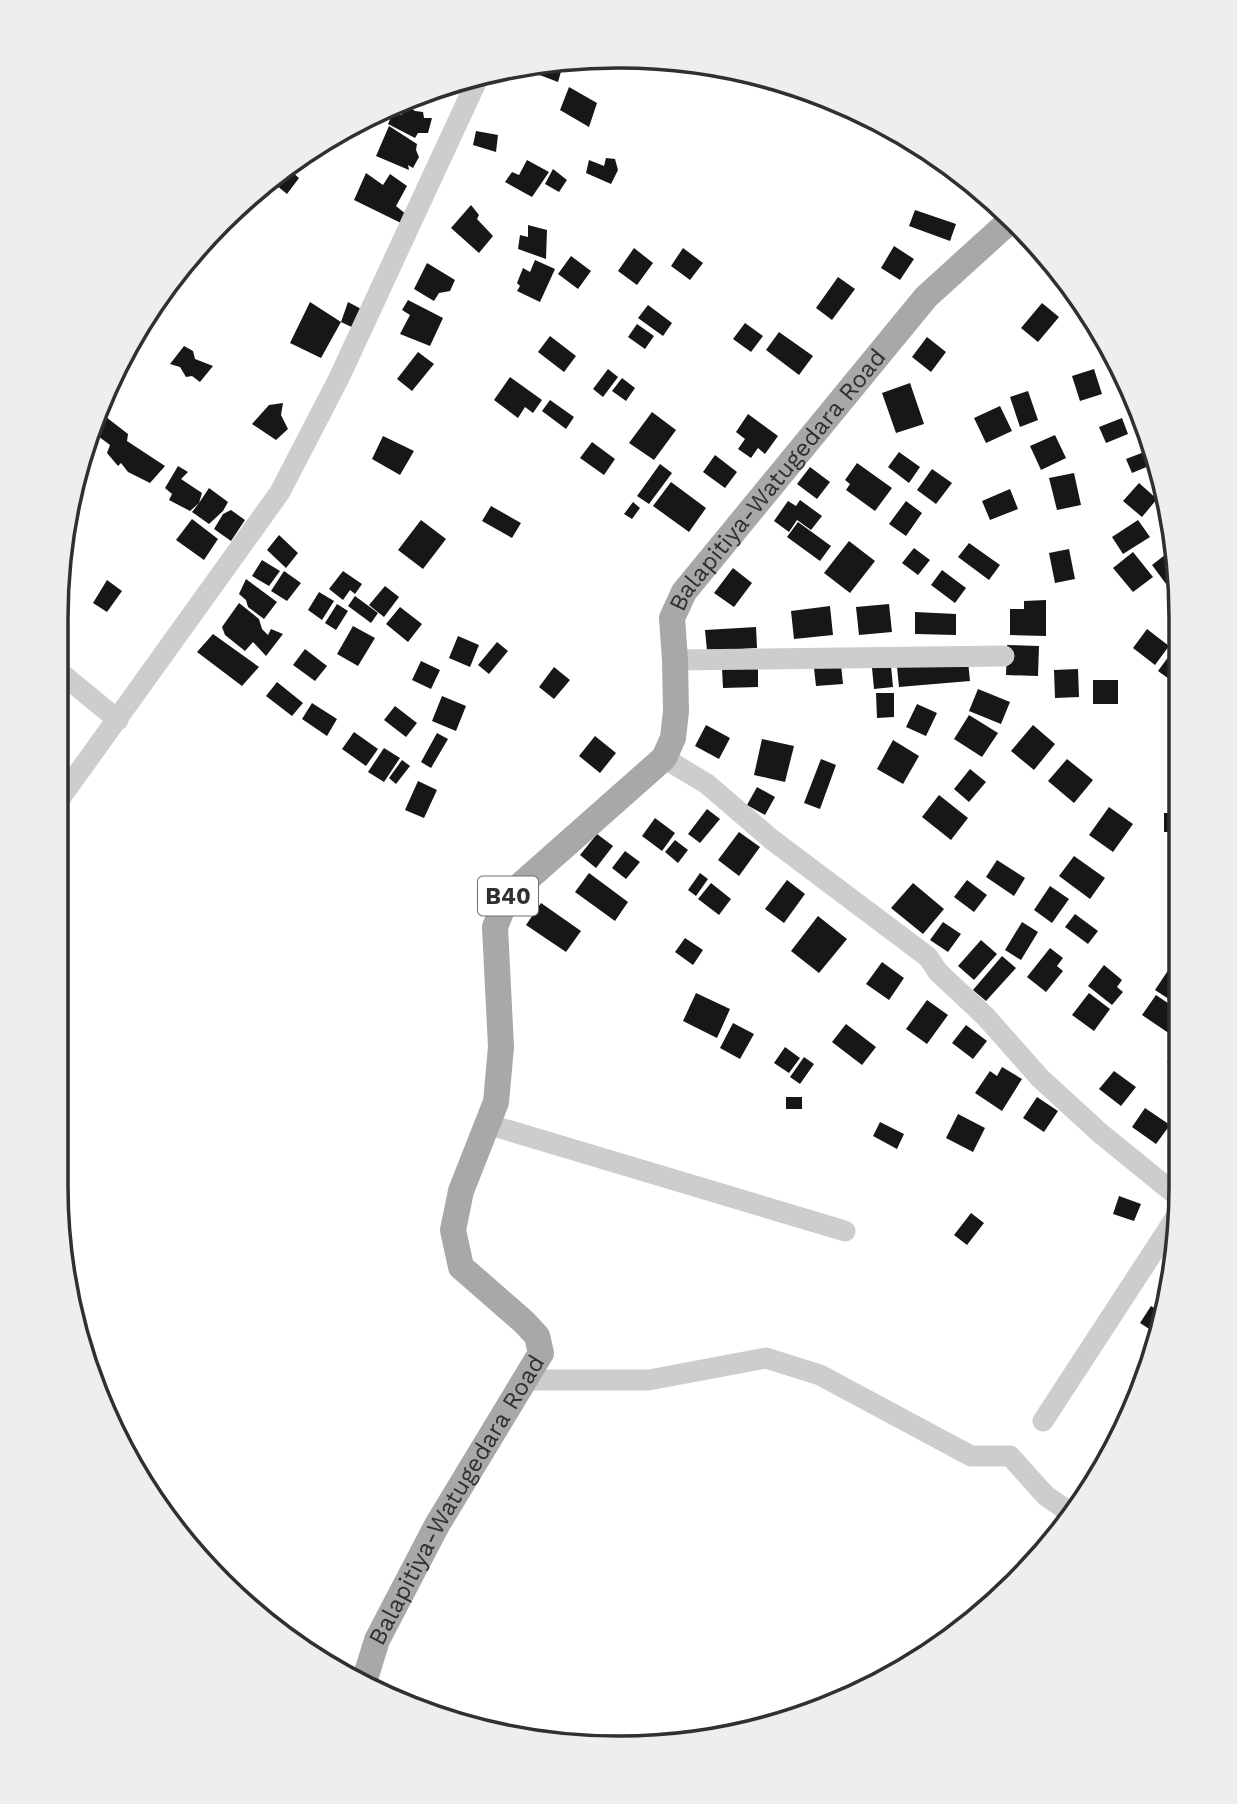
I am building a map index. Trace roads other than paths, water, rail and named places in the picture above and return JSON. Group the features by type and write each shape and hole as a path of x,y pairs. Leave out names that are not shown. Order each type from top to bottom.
{"main road":[{"name":"Balapitiya-Watugedara Road","path":"366,1674 377,1640 437,1525 541,1353 537,1336 461,1267 453,1230 461,1191 496,1102 501,1047 495,927 507,897 664,758 673,738 676,711 672,618 684,592 926,297 1004,226"}],"street":[{"path":"68,788 280,492 339,379 474,88"},
{"path":"675,660 1004,656"},
{"path":"68,679 118,720"},
{"path":"664,758 707,784 771,839 928,957 938,972 986,1017 1040,1078 1100,1133 1169,1189"},
{"path":"487,1124 845,1231"},
{"path":"1043,1421 1167,1231"},
{"path":"526,1380 649,1380 766,1357 820,1375 971,1456 1010,1456 1046,1496 1064,1508"}]}
